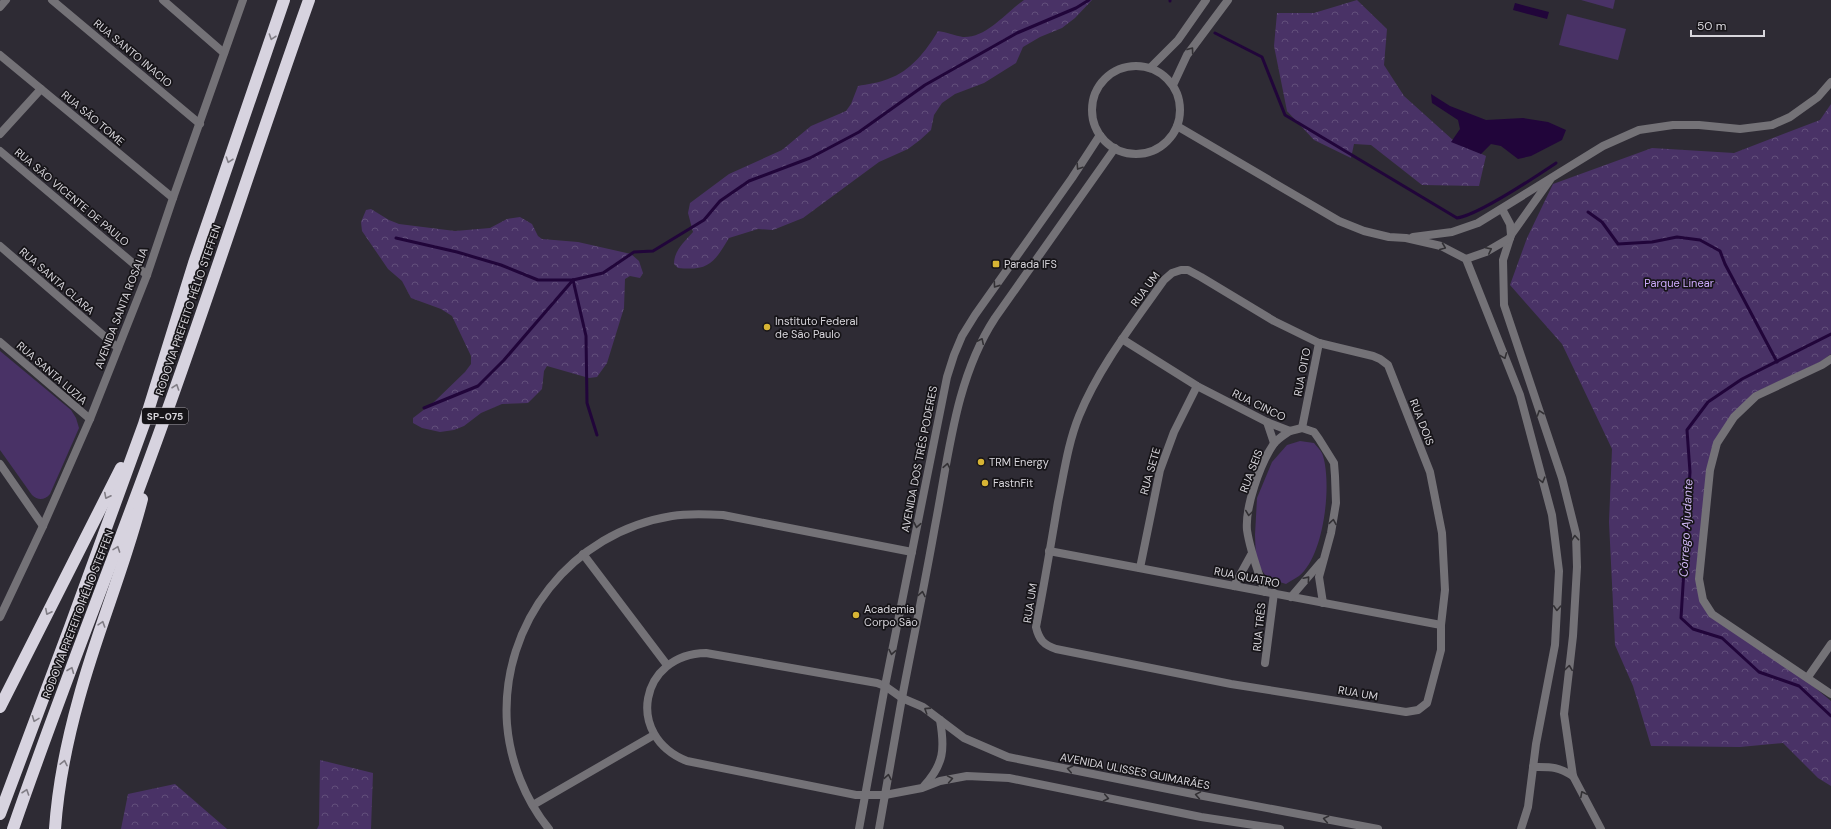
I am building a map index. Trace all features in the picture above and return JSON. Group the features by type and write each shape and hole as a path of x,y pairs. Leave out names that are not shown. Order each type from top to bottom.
{"highway":[{"name":"RODOVIA PREFEITO HÉLIO STEFFEN","path":"0,814 144,424 194,263 284,0"},
{"name":"RODOVIA PREFEITO HÉLIO STEFFEN","path":"13,829 50,724 86,633 160,430 308,0"},
{"path":"0,707 144,424"},
{"path":"55,829 57,797 79,698 133,534 160,430"}],"street":[{"path":"0,7 6,0"},
{"name":"RUA SANTO INACIO","path":"52,0 200,124"},
{"path":"163,0 224,53"},
{"name":"AVENIDA SANTA ROSALIA","path":"0,617 43,526 90,420 147,275 243,0"},
{"path":"1150,68 1178,40 1206,0"},
{"path":"1173,85 1187,55 1228,0"},
{"name":"RUA SÃO TOME","path":"0,54 173,198"},
{"path":"1137,66 1150,68 1163,74 1173,85 1179,98 1180,112 1177,126 1169,139 1158,148 1144,153 1129,153 1115,148 1100,135 1094,122 1092,109 1095,96 1101,83 1111,74 1123,68 1137,66"},
{"path":"1406,238 1452,232 1468,228 1550,180 1603,146 1638,130 1673,125 1699,125 1740,129 1772,125 1790,117 1818,97 1831,82"},
{"path":"0,134 42,89"},
{"path":"1177,126 1339,221 1364,231 1441,246 1466,259 1520,394 1552,515 1559,571 1555,645 1533,767 1528,807 1521,829"},
{"name":"AVENIDA DOS TRÊS PODERES","path":"859,829 885,686 947,377 954,355 962,336 975,315 1072,178 1100,135"},
{"path":"879,829 902,698 959,405 973,357 994,318 1115,148"},
{"name":"RUA SÃO VICENTE DE PAULO","path":"0,151 147,275"},
{"path":"1466,259 1486,252 1510,237 1550,180"},
{"path":"1502,209 1510,224 1510,237 1503,260 1504,305 1562,478 1576,534 1573,636 1564,714 1573,776 1601,829"},
{"name":"RUA SANTA CLARA","path":"0,246 118,348"},
{"name":"RUA UM","path":"1181,270 1172,272 1164,280 1122,339 1092,389 1073,434 1049,551 1036,627 1041,640 1049,647 1232,684 1406,712 1418,710"},
{"name":"RUA DOIS","path":"1181,270 1188,270 1274,321 1319,344 1380,359 1388,365 1430,472 1442,533 1444,590 1441,625 1441,650 1427,703 1418,710"},
{"name":"RUA CINCO","path":"1122,339 1197,386 1267,422 1290,431 1302,428"},
{"name":"RUA SANTA LUZIA","path":"0,342 90,420"},
{"name":"RUA OITO","path":"1302,428 1319,344"},
{"path":"1831,359 1822,366 1756,396 1734,417 1717,443 1710,470 1699,579 1703,600 1712,614 1808,677 1831,694"},
{"name":"RUA SETE","path":"1140,568 1160,470 1174,432 1197,386"},
{"name":"RUA SEIS","path":"1267,422 1274,443"},
{"path":"1302,428 1314,432 1334,463 1336,503 1331,533 1319,577 1323,603"},
{"name":"RUA SEIS","path":"1265,592 1251,555 1247,528 1252,492 1266,456 1274,443 1290,431"},
{"path":"0,464 43,526"},
{"path":"549,829 533,805 521,781 510,742 507,714 510,674 523,631 538,602 558,576 583,554 610,536 641,524 672,516 705,514 723,515 912,552"},
{"name":"RUA QUATRO","path":"1049,551 1441,625"},
{"path":"583,554 667,665"},
{"path":"1234,586 1251,555"},
{"path":"1291,597 1323,560"},
{"name":"RUA TRÊS","path":"1265,662 1274,593"},
{"path":"1808,677 1831,644"},
{"path":"885,686 877,683 706,653 690,654 667,665 654,682 647,702 648,719 654,735 668,751 687,761 856,795 885,796 922,788 940,781 967,776 1009,778 1200,817 1280,829"},
{"name":"AVENIDA ULISSES GUIMARÃES","path":"885,686 902,698 924,707 964,738 1008,756 1193,794 1378,829"},
{"path":"922,788 934,776 941,759 943,744 940,720"},
{"path":"533,805 654,735"},
{"path":"1533,767 1554,766 1562,768 1573,776"}],"green space":[{"path":"1024,0 1092,0 1075,18 1062,28 1040,37 1023,47 1016,63 984,83 955,94 942,103 934,115 931,130 920,140 908,149 879,162 803,218 773,230 758,229 729,238 719,254 710,264 688,269 678,268 674,264 674,259 678,251 693,232 688,213 690,203 729,174 782,150 811,126 846,111 851,104 858,86 884,80 904,71 923,53 938,31 963,37 972,36 988,29"},
{"path":"1357,0 1387,29 1384,65 1404,96 1454,141 1486,156 1479,186 1422,185 1371,145 1354,144 1351,158 1314,140 1287,111 1274,46 1277,13 1314,13"},
{"path":"1581,0 1615,0 1613,9"},
{"path":"1567,14 1626,29 1618,60 1559,45"},
{"name":"Parque Linear","path":"1831,104 1831,354 1820,362 1754,393 1716,440 1696,578 1709,613 1802,677 1831,701 1831,786 1818,778 1783,743 1740,747 1651,746 1633,686 1615,645 1609,522 1612,449 1562,344 1510,285 1527,238 1553,184 1652,148 1734,153 1820,120"},
{"path":"371,209 399,224 455,231 490,228 507,219 520,217 532,224 538,236 542,239 578,242 631,254 639,261 643,273 640,278 630,276 625,279 624,308 607,363 597,377 589,378 547,366 544,371 542,389 528,403 502,404 481,413 464,426 454,430 440,432 422,428 413,423 413,418 434,402 465,372 471,364 471,356 452,316 441,309 411,298 402,281 388,269 362,231 361,222 366,210"},
{"path":"0,351 71,410 76,418 79,428 50,494 44,499 39,499 32,495 0,450"},
{"path":"1300,441 1314,443 1321,451 1326,469 1326,501 1324,519 1315,553 1308,566 1299,576 1286,584 1267,578 1256,561 1255,535 1257,498 1272,462 1287,445"},
{"path":"320,760 373,773 371,829 317,829 319,825"},
{"path":"175,784 227,829 121,829 128,794"}],"shaded area":[{"path":"1515,3 1549,12 1547,19 1513,10"},
{"path":"1431,94 1450,106 1486,120 1523,118 1548,122 1566,130 1562,140 1531,156 1518,159 1501,146 1491,144 1481,154 1451,142 1460,129 1458,120 1432,103"}],"waterway":[{"path":"396,238 457,252 501,265 538,280 573,280 603,273 634,252 653,251 704,220 720,201 749,181 810,158 859,132 925,85 1017,33 1076,8 1089,0"},
{"path":"1215,33 1262,57 1285,115 1457,218 1479,210 1492,203 1556,163"},
{"path":"1588,212 1602,222 1618,244 1652,242 1677,237 1700,240 1720,251 1725,264 1777,362"},
{"path":"573,280 586,336 587,403 597,435"},
{"path":"424,408 478,386 504,360 573,280"},
{"name":"Córrego Ajudante","path":"1831,334 1742,379 1708,402 1687,430 1690,472 1681,618 1693,629 1722,638 1759,672 1799,686 1831,716"}],"place":[{"name":"Parada IFS","path":"996,264"},
{"name":"Instituto Federal de São Paulo","path":"767,327"},
{"name":"TRM Energy","path":"981,462"},
{"name":"FastnFit","path":"985,483"},
{"name":"Academia Corpo São","path":"856,615"}]}
